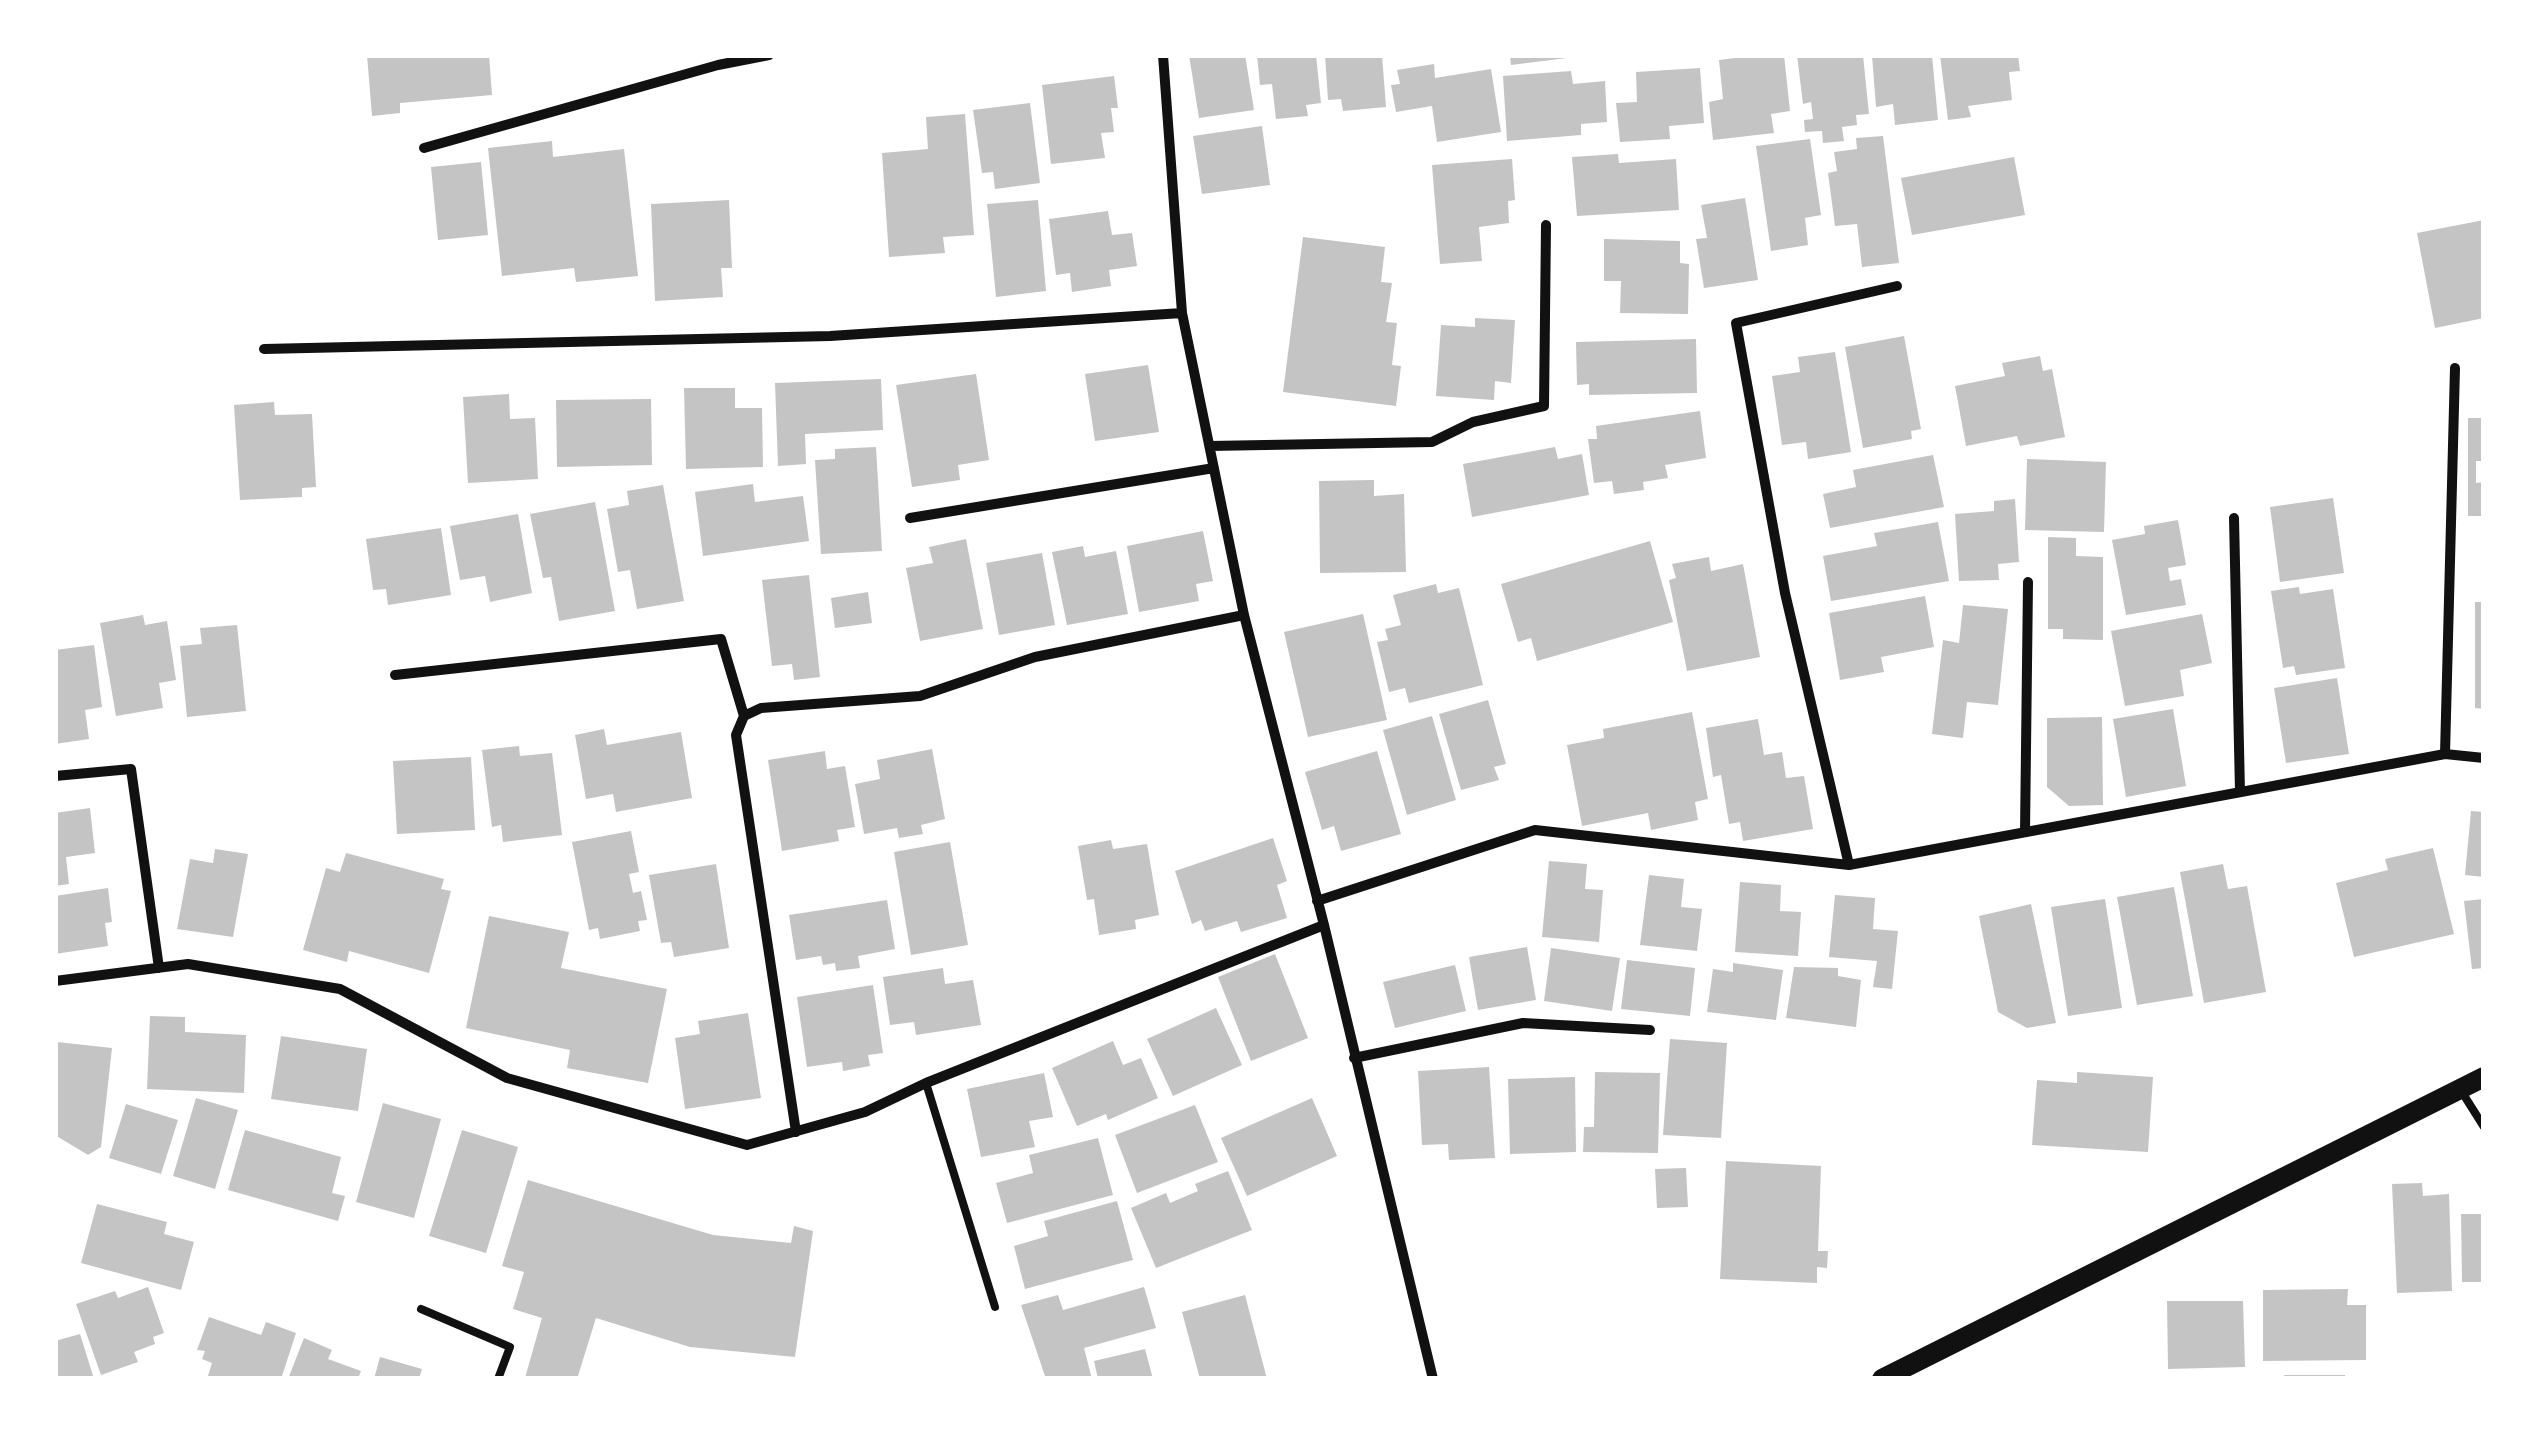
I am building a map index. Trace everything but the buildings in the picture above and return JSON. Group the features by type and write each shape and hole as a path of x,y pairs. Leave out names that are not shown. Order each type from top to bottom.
{"main road":[{"path":"1882,1379 2484,1077"}],"street":[{"path":"424,148 718,65 769,55"},
{"path":"1163,55 1182,314 1244,616 1324,925 1433,1379"},
{"path":"1210,446 1432,442 1473,422 1544,406 1546,224"},
{"path":"1849,865 1784,592 1736,323 1897,286"},
{"path":"264,349 830,336 1182,314"},
{"path":"2445,754 2455,368"},
{"path":"910,518 1214,468"},
{"path":"2234,518 2240,792"},
{"path":"2025,832 2028,582"},
{"path":"744,716 761,708 920,696 1035,657 1244,616"},
{"path":"395,674 721,639 744,716 736,735 796,1132"},
{"path":"1317,901 1536,830 1849,865 2445,754 2484,758"},
{"path":"55,776 131,769 159,968"},
{"path":"55,982 188,964 340,989 507,1078 747,1145 865,1112 926,1083 1324,925"},
{"path":"1354,1058 1523,1023 1650,1030"}],"lane":[{"path":"926,1083 995,1307"},
{"path":"2460,1089 2484,1128"},
{"path":"421,1309 510,1348 498,1379"}]}
